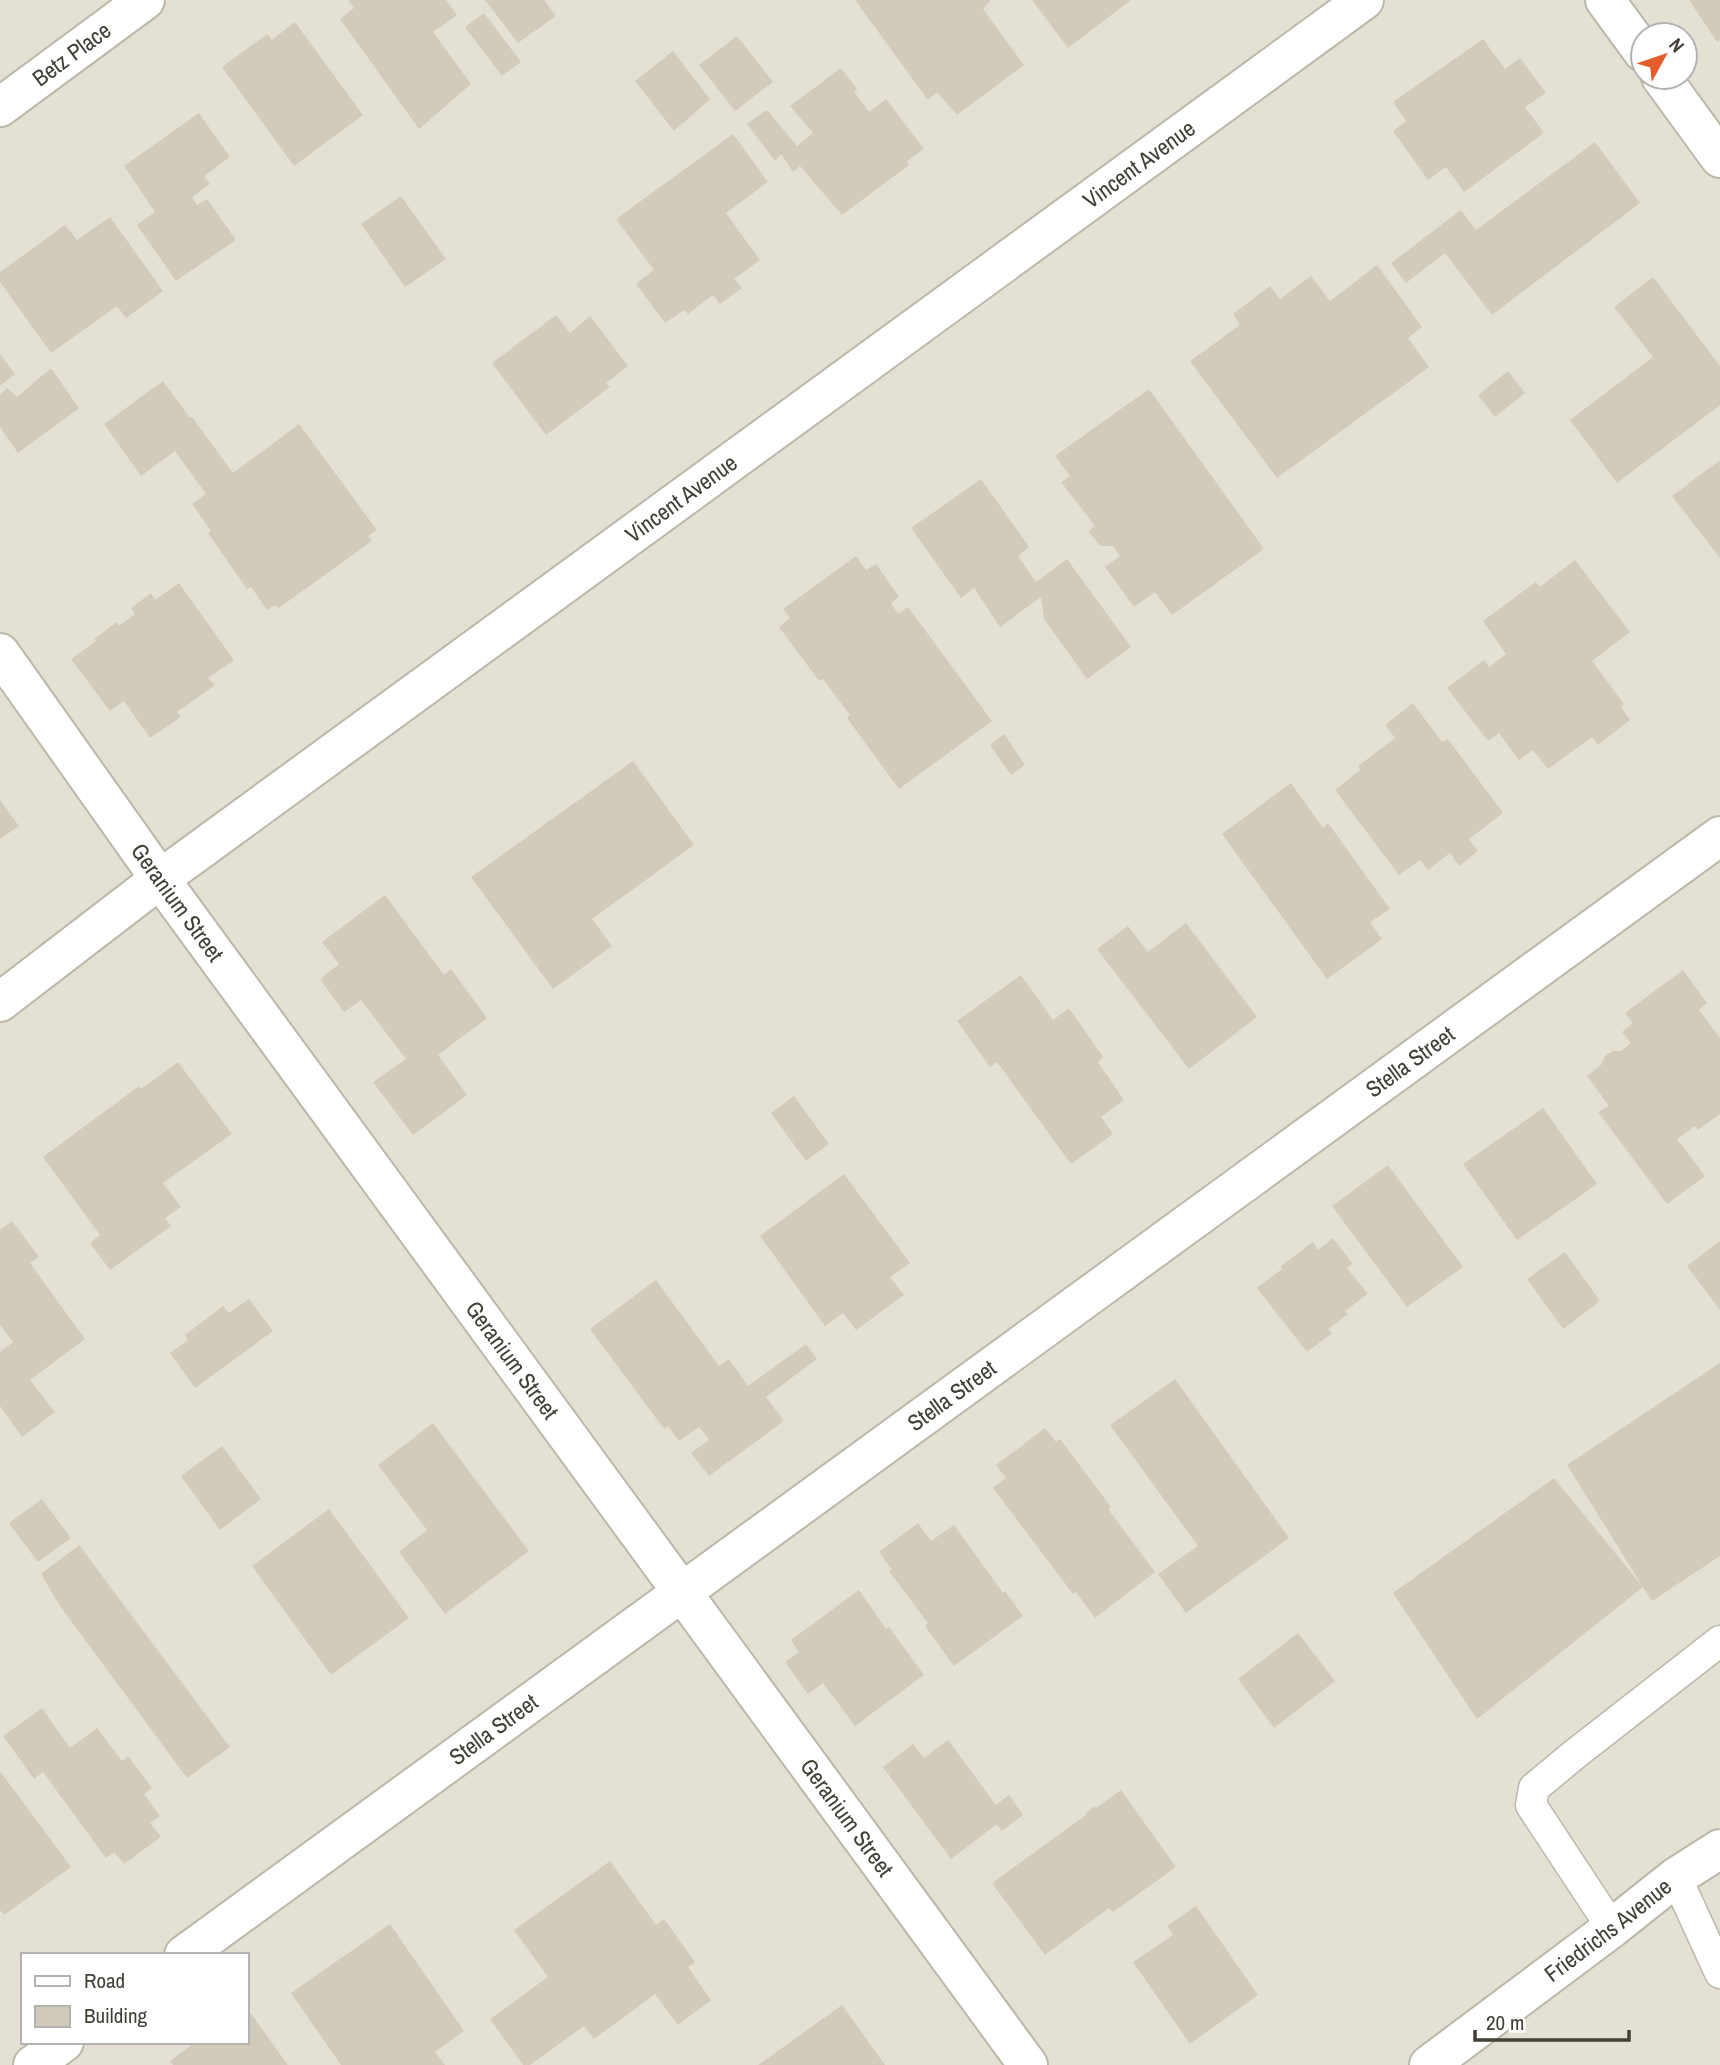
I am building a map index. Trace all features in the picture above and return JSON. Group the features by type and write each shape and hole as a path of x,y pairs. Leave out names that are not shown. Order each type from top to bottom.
{"street":[{"name":"Betz Place","path":"0,107 145,0"},
{"name":"Vincent Avenue","path":"0,1002 160,879 1364,0"},
{"path":"1605,0 1629,33"},
{"path":"1671,91 1720,158"},
{"name":"Geranium Street","path":"0,653 160,879 1028,2065"},
{"name":"Stella Street","path":"187,1953 1720,836"},
{"name":"Friedrichs Avenue","path":"1429,2065 1676,1877 1720,1849"},
{"path":"33,2065 61,2044"}],"lane":[{"path":"1612,1928 1531,1805 1534,1788 1720,1641"},
{"path":"1676,1877 1720,1973"}],"shaded area":[{"path":"0,0 1720,0 1720,2065 0,2065"}],"building":[{"path":"348,0 446,0 457,15 433,32 471,84 419,129 340,19 354,8"},
{"path":"485,0 544,0 556,16 518,43"},
{"path":"855,0 991,0 983,9 1024,65 957,115 937,92 928,100"},
{"path":"1032,0 1131,0 1068,48"},
{"path":"1689,0 1720,0 1720,40 1717,42"},
{"path":"484,13 521,62 502,76 465,27"},
{"path":"295,22 363,115 294,166 222,67 267,34 272,40"},
{"path":"737,36 773,82 735,111 699,65"},
{"path":"1483,39 1505,69 1520,58 1546,93 1525,107 1544,133 1464,192 1446,167 1428,180 1393,131 1406,121 1393,102"},
{"path":"673,51 710,99 674,131 635,81"},
{"path":"841,68 857,89 854,92 869,112 886,99 924,149 907,161 909,165 842,215 800,166 793,172 781,154 775,161 747,124 767,110 797,146 813,133 790,106"},
{"path":"199,113 230,157 204,176 210,184 192,197 197,205 207,199 236,240 176,281 137,225 155,212 124,166"},
{"path":"733,134 768,182 726,213 760,260 734,279 742,288 720,304 713,295 688,314 684,310 665,323 636,284 654,270 616,219"},
{"path":"1595,142 1640,203 1492,315 1445,253 1406,283 1391,263 1461,210 1476,230"},
{"path":"401,196 446,259 405,287 361,224"},
{"path":"110,217 163,291 126,318 117,306 51,353 0,282 0,272 65,225 77,240"},
{"path":"1377,265 1422,327 1408,338 1429,367 1277,478 1190,361 1240,325 1233,314 1270,286 1280,299 1311,276 1330,301"},
{"path":"1653,277 1720,366 1720,405 1617,483 1570,420 1653,357 1614,307"},
{"path":"556,315 570,333 590,316 628,366 606,383 610,387 546,435 492,363"},
{"path":"0,354 15,374 0,386"},
{"path":"51,368 79,408 18,453 0,427 0,395 7,388 17,397"},
{"path":"1508,371 1525,393 1495,417 1478,395"},
{"path":"163,381 233,473 299,424 377,530 368,536 372,541 279,608 275,605 267,610 251,587 247,589 208,533 211,531 192,504 206,494 175,451 141,476 104,424"},
{"path":"1149,389 1264,549 1172,615 1155,592 1134,607 1105,567 1120,556 1113,546 1100,546 1088,531 1095,526 1061,482 1070,476 1055,456"},
{"path":"1720,460 1720,558 1672,496"},
{"path":"981,479 1029,547 1018,556 1036,582 1067,559 1131,647 1087,679 1044,619 1041,597 1000,627 974,588 961,598 911,528"},
{"path":"856,556 866,570 876,564 899,597 891,603 898,614 908,607 992,721 899,789 847,718 850,715 823,679 819,681 779,627 790,618 783,609"},
{"path":"1575,560 1630,632 1592,661 1624,704 1621,707 1630,720 1598,745 1592,737 1548,769 1533,750 1519,760 1499,733 1488,741 1447,688 1484,660 1489,667 1506,654 1483,621 1536,582 1540,587"},
{"path":"179,583 234,660 208,678 215,685 177,712 181,717 150,738 124,701 110,711 71,659 117,622 119,626 135,614 131,608 151,593 155,600"},
{"path":"1413,703 1442,742 1448,739 1503,813 1469,839 1478,851 1459,866 1450,853 1428,870 1420,860 1399,875 1335,790 1360,770 1358,766 1395,738 1385,725"},
{"path":"1004,734 1025,765 1011,775 990,745"},
{"path":"633,761 694,845 592,919 612,946 553,989 471,877"},
{"path":"1291,783 1323,828 1328,823 1390,909 1370,922 1382,939 1327,979 1222,834"},
{"path":"0,800 19,826 0,839"},
{"path":"385,895 444,975 451,969 487,1018 438,1055 467,1095 413,1135 373,1082 406,1059 361,1000 344,1012 320,979 339,964 322,942"},
{"path":"1186,923 1257,1017 1189,1069 1097,949 1128,926 1148,952"},
{"path":"1683,970 1707,1003 1699,1010 1720,1038 1720,1114 1698,1130 1695,1126 1677,1139 1705,1176 1667,1204 1598,1112 1609,1106 1587,1076 1601,1065 1605,1056 1613,1051 1621,1051 1631,1043 1622,1032 1633,1023 1625,1013"},
{"path":"1021,975 1053,1020 1069,1008 1103,1057 1098,1062 1124,1100 1101,1117 1113,1134 1071,1164 997,1062 990,1067 957,1021"},
{"path":"178,1062 232,1134 163,1183 181,1207 165,1218 171,1226 110,1270 90,1243 100,1235 43,1157 139,1086 141,1089"},
{"path":"794,1096 829,1144 806,1161 771,1113"},
{"path":"1543,1108 1597,1184 1517,1240 1463,1164"},
{"path":"1388,1165 1463,1267 1407,1307 1332,1206"},
{"path":"844,1174 910,1263 890,1277 904,1295 856,1330 843,1313 825,1326 760,1236"},
{"path":"12,1221 39,1257 30,1263 85,1339 30,1380 55,1412 22,1437 0,1406 0,1352 13,1342 0,1325 0,1230"},
{"path":"1333,1238 1353,1264 1347,1268 1368,1294 1345,1311 1348,1314 1328,1329 1332,1333 1307,1352 1257,1288 1313,1242 1318,1250"},
{"path":"1720,1241 1720,1310 1687,1266"},
{"path":"1565,1252 1600,1301 1563,1329 1527,1279"},
{"path":"656,1280 719,1366 729,1359 748,1386 806,1344 817,1359 766,1397 784,1421 709,1476 691,1453 709,1440 699,1427 679,1441 668,1426 664,1429 590,1329"},
{"path":"249,1299 273,1331 195,1388 170,1353 188,1340 185,1335 223,1306 229,1313"},
{"path":"1720,1363 1720,1556 1652,1601 1567,1465"},
{"path":"1175,1379 1289,1538 1186,1613 1158,1574 1198,1546 1110,1425"},
{"path":"433,1423 529,1551 445,1614 399,1552 427,1530 378,1465"},
{"path":"1045,1428 1056,1442 1060,1439 1155,1572 1095,1618 1076,1592 1073,1594 993,1488 1006,1478 996,1465"},
{"path":"222,1446 261,1499 220,1530 181,1476"},
{"path":"1554,1478 1643,1587 1477,1719 1393,1593"},
{"path":"42,1499 71,1538 38,1562 9,1523"},
{"path":"329,1509 409,1618 331,1675 252,1566"},
{"path":"918,1523 931,1541 954,1525 1023,1616 954,1666 925,1626 928,1623 889,1571 892,1570 879,1552"},
{"path":"79,1545 230,1747 187,1778 60,1606 41,1574"},
{"path":"859,1590 886,1629 889,1627 924,1675 855,1726 823,1683 808,1694 785,1662 799,1652 791,1640"},
{"path":"1298,1633 1335,1681 1274,1728 1238,1679"},
{"path":"42,1708 70,1748 97,1728 122,1761 128,1756 152,1788 144,1794 160,1816 150,1823 161,1837 124,1864 114,1852 106,1858 43,1772 34,1779 3,1736"},
{"path":"948,1740 996,1805 1009,1795 1023,1815 1002,1831 997,1824 951,1859 883,1767 913,1744 924,1758"},
{"path":"0,1771 71,1867 4,1915 0,1910"},
{"path":"1121,1790 1176,1867 1113,1912 1109,1908 1045,1955 992,1883 1086,1815 1094,1806 1096,1808"},
{"path":"610,1861 656,1925 664,1919 695,1962 688,1967 711,2000 678,2025 655,1994 594,2039 584,2026 530,2065 523,2065 490,2019 548,1977 514,1930"},
{"path":"1196,1906 1258,1995 1190,2044 1133,1962 1173,1935 1167,1926"},
{"path":"390,1924 464,2031 435,2052 445,2065 341,2065 291,1993"},
{"path":"842,2005 885,2065 758,2065"},
{"path":"248,2009 288,2065 173,2065 170,2061 193,2044 248,2044"}]}
